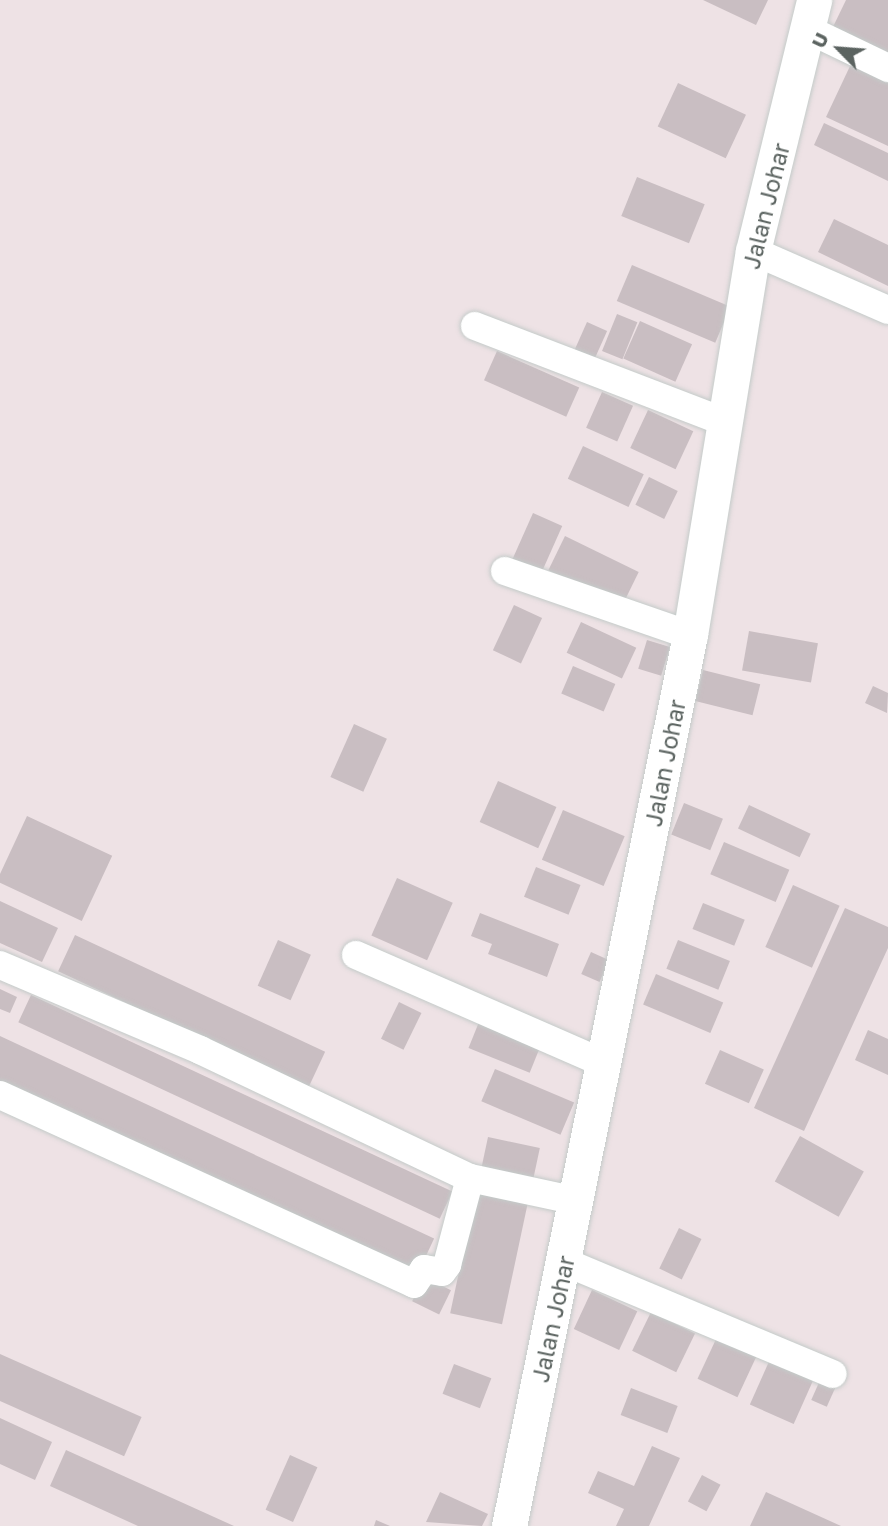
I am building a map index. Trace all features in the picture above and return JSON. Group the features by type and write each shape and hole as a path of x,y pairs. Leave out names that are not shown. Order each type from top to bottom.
{"street":[{"path":"812,15 888,68"},
{"name":"Jalan Johar","path":"509,1526 606,1064 690,635 753,251 812,15"},
{"path":"753,251 888,310"},
{"path":"475,326 725,422"},
{"path":"505,571 690,635"},
{"path":"356,955 606,1064"},
{"path":"0,965 200,1050 470,1178 578,1201"},
{"path":"0,1095 414,1284 424,1269 442,1272 447,1265 470,1178"},
{"path":"565,1262 833,1374"}],"building":[{"path":"703,0 768,0 756,25"},
{"path":"846,0 888,0 888,59 831,31"},
{"path":"851,64 888,82 888,146 826,117"},
{"path":"678,83 746,115 726,158 658,127"},
{"path":"824,123 888,153 888,181 814,145"},
{"path":"637,177 705,204 689,243 621,216"},
{"path":"834,219 888,245 888,286 818,252"},
{"path":"632,265 730,307 715,343 617,301"},
{"path":"617,314 637,322 622,359 602,351"},
{"path":"640,321 692,344 675,382 623,358"},
{"path":"587,322 607,331 594,361 574,352"},
{"path":"497,351 579,388 566,417 484,380"},
{"path":"602,392 633,406 617,441 586,428"},
{"path":"648,410 693,431 676,469 630,448"},
{"path":"583,446 644,474 629,507 568,479"},
{"path":"649,477 678,491 664,519 635,505"},
{"path":"533,513 562,526 542,572 513,559"},
{"path":"565,536 639,572 622,606 548,570"},
{"path":"514,605 542,618 521,663 493,650"},
{"path":"581,622 636,648 622,679 567,653"},
{"path":"749,631 818,643 811,683 742,670"},
{"path":"647,640 670,647 661,676 638,669"},
{"path":"573,666 615,684 604,712 561,694"},
{"path":"703,670 760,684 753,715 695,701"},
{"path":"873,686 888,693 887,713 865,703"},
{"path":"354,724 387,739 363,792 330,777"},
{"path":"498,781 556,807 538,848 480,822"},
{"path":"684,803 723,819 710,850 671,835"},
{"path":"749,805 811,834 800,857 738,829"},
{"path":"563,810 625,836 604,886 542,860"},
{"path":"27,816 112,856 82,921 0,883 0,874"},
{"path":"724,842 789,870 776,902 710,874"},
{"path":"536,867 581,885 569,915 524,897"},
{"path":"397,878 453,903 427,960 371,936"},
{"path":"793,885 840,906 812,968 765,947"},
{"path":"0,901 58,928 42,962 0,943"},
{"path":"703,903 745,920 734,946 693,929"},
{"path":"845,908 888,927 888,948 804,1131 754,1108"},
{"path":"480,913 559,944 547,977 488,954 492,944 471,936"},
{"path":"75,935 325,1052 308,1088 58,971"},
{"path":"278,940 311,955 291,1000 258,986"},
{"path":"678,940 730,961 718,990 666,969"},
{"path":"591,952 609,960 600,982 581,974"},
{"path":"656,974 723,1003 710,1033 643,1004"},
{"path":"0,989 17,997 10,1013 0,1009"},
{"path":"31,995 452,1192 440,1219 18,1022"},
{"path":"399,1002 421,1013 403,1050 381,1039"},
{"path":"479,1022 540,1047 530,1073 469,1048"},
{"path":"868,1030 888,1039 888,1075 855,1060"},
{"path":"0,1036 434,1238 413,1283 0,1090"},
{"path":"720,1050 764,1070 749,1103 705,1084"},
{"path":"495,1069 574,1103 560,1135 481,1101"},
{"path":"800,1136 864,1171 839,1217 775,1181"},
{"path":"488,1137 540,1148 533,1179 481,1168"},
{"path":"477,1187 529,1198 502,1324 450,1313"},
{"path":"679,1228 701,1239 682,1279 659,1268"},
{"path":"424,1277 451,1290 439,1314 412,1301"},
{"path":"592,1290 637,1311 619,1350 574,1329"},
{"path":"651,1312 695,1333 676,1372 632,1351"},
{"path":"717,1337 757,1356 737,1397 698,1379"},
{"path":"0,1354 142,1417 124,1456 0,1401"},
{"path":"771,1357 815,1377 794,1424 750,1405"},
{"path":"454,1364 491,1378 480,1408 443,1394"},
{"path":"821,1378 837,1385 827,1407 811,1400"},
{"path":"631,1388 678,1406 667,1433 621,1415"},
{"path":"0,1418 52,1442 35,1480 0,1464"},
{"path":"652,1446 680,1458 649,1526 616,1526 624,1509 588,1493 598,1471 634,1486"},
{"path":"66,1450 234,1526 138,1526 50,1486"},
{"path":"290,1455 317,1467 293,1522 266,1510"},
{"path":"702,1475 721,1485 706,1511 688,1501"},
{"path":"440,1492 488,1514 482,1526 426,1522"},
{"path":"766,1492 841,1526 750,1526"},
{"path":"376,1520 390,1526 374,1526"}]}
